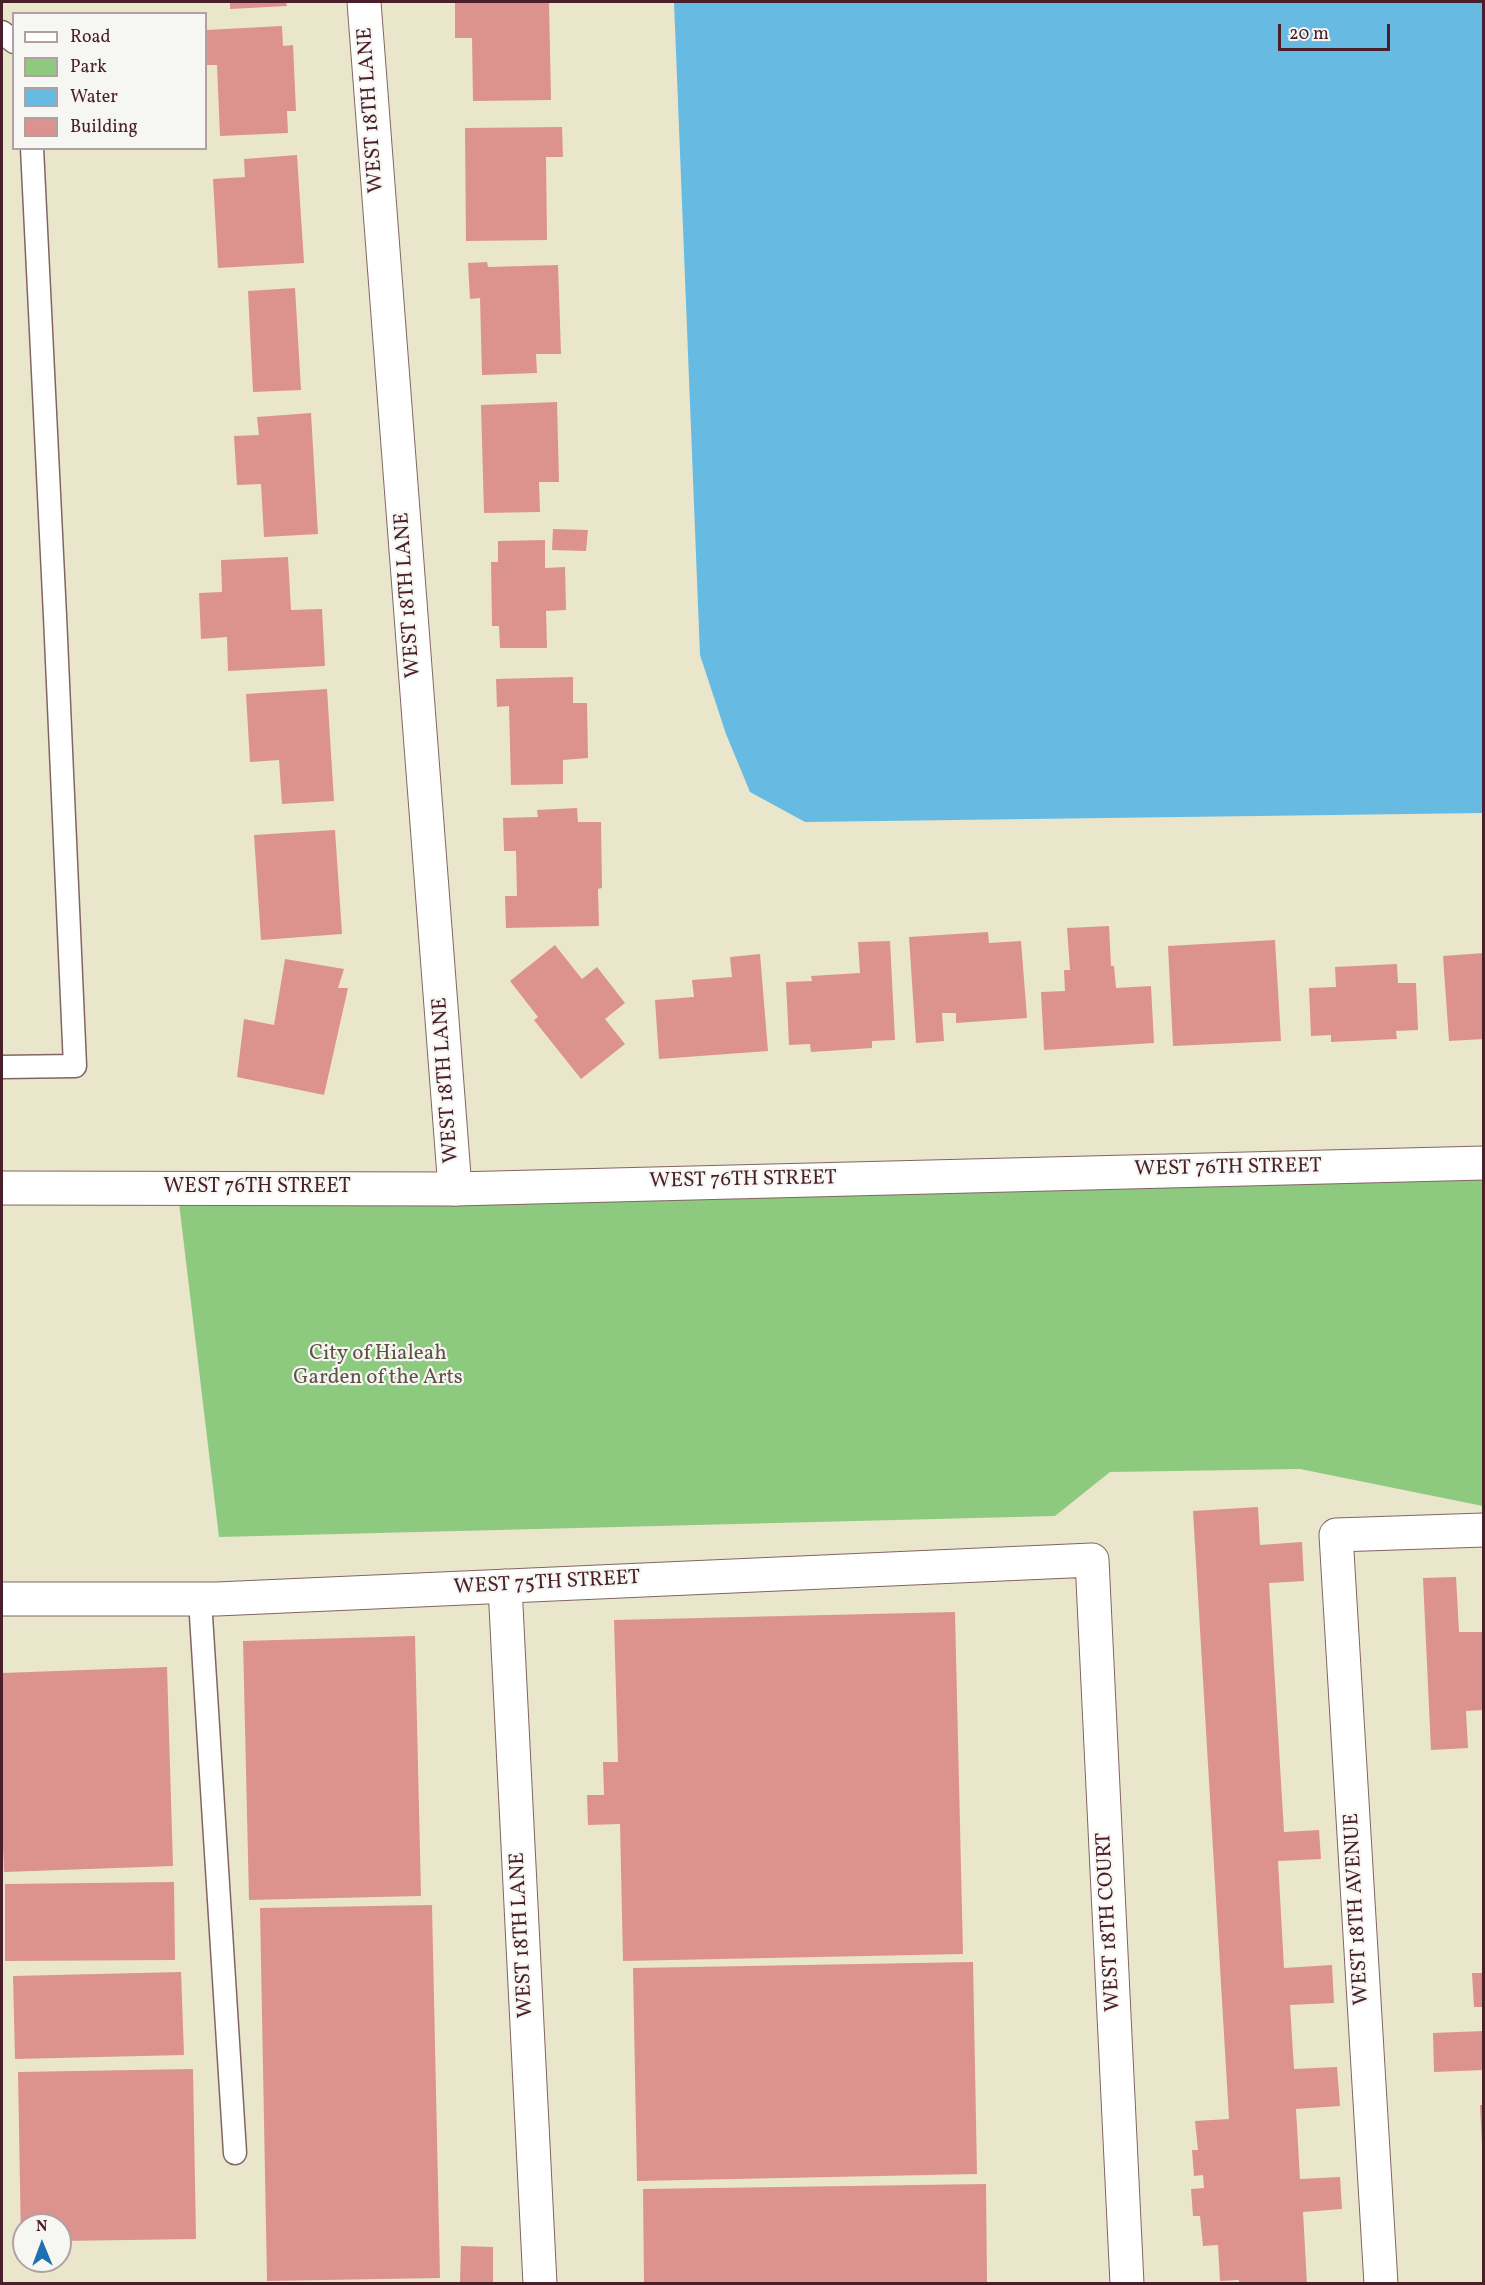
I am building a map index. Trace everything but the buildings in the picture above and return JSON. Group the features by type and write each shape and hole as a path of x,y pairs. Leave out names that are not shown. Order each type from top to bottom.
{"street":[{"name":"WEST 18TH LANE","path":"364,2 455,1189"},
{"name":"WEST 76TH STREET","path":"2,1188 455,1189 1484,1163"},
{"name":"WEST 18TH AVENUE","path":"1381,2283 1336,1534 1484,1530"},
{"name":"WEST 75TH STREET","path":"2,1599 200,1600 1092,1560"},
{"name":"WEST 18TH COURT","path":"1092,1560 1127,2283"},
{"name":"WEST 18TH LANE","path":"506,1586 540,2283"}],"lane":[{"path":"2,1067 75,1066 56,616 32,150"},
{"path":"200,1600 235,2153"}],"green space":[{"name":"City of Hialeah Garden of the Arts","path":"1483,1178 1483,1506 1300,1469 1110,1472 1055,1516 219,1537 179,1203"}],"water":[{"path":"674,2 1483,2 1483,813 805,822 750,792 726,734 700,655"}]}
